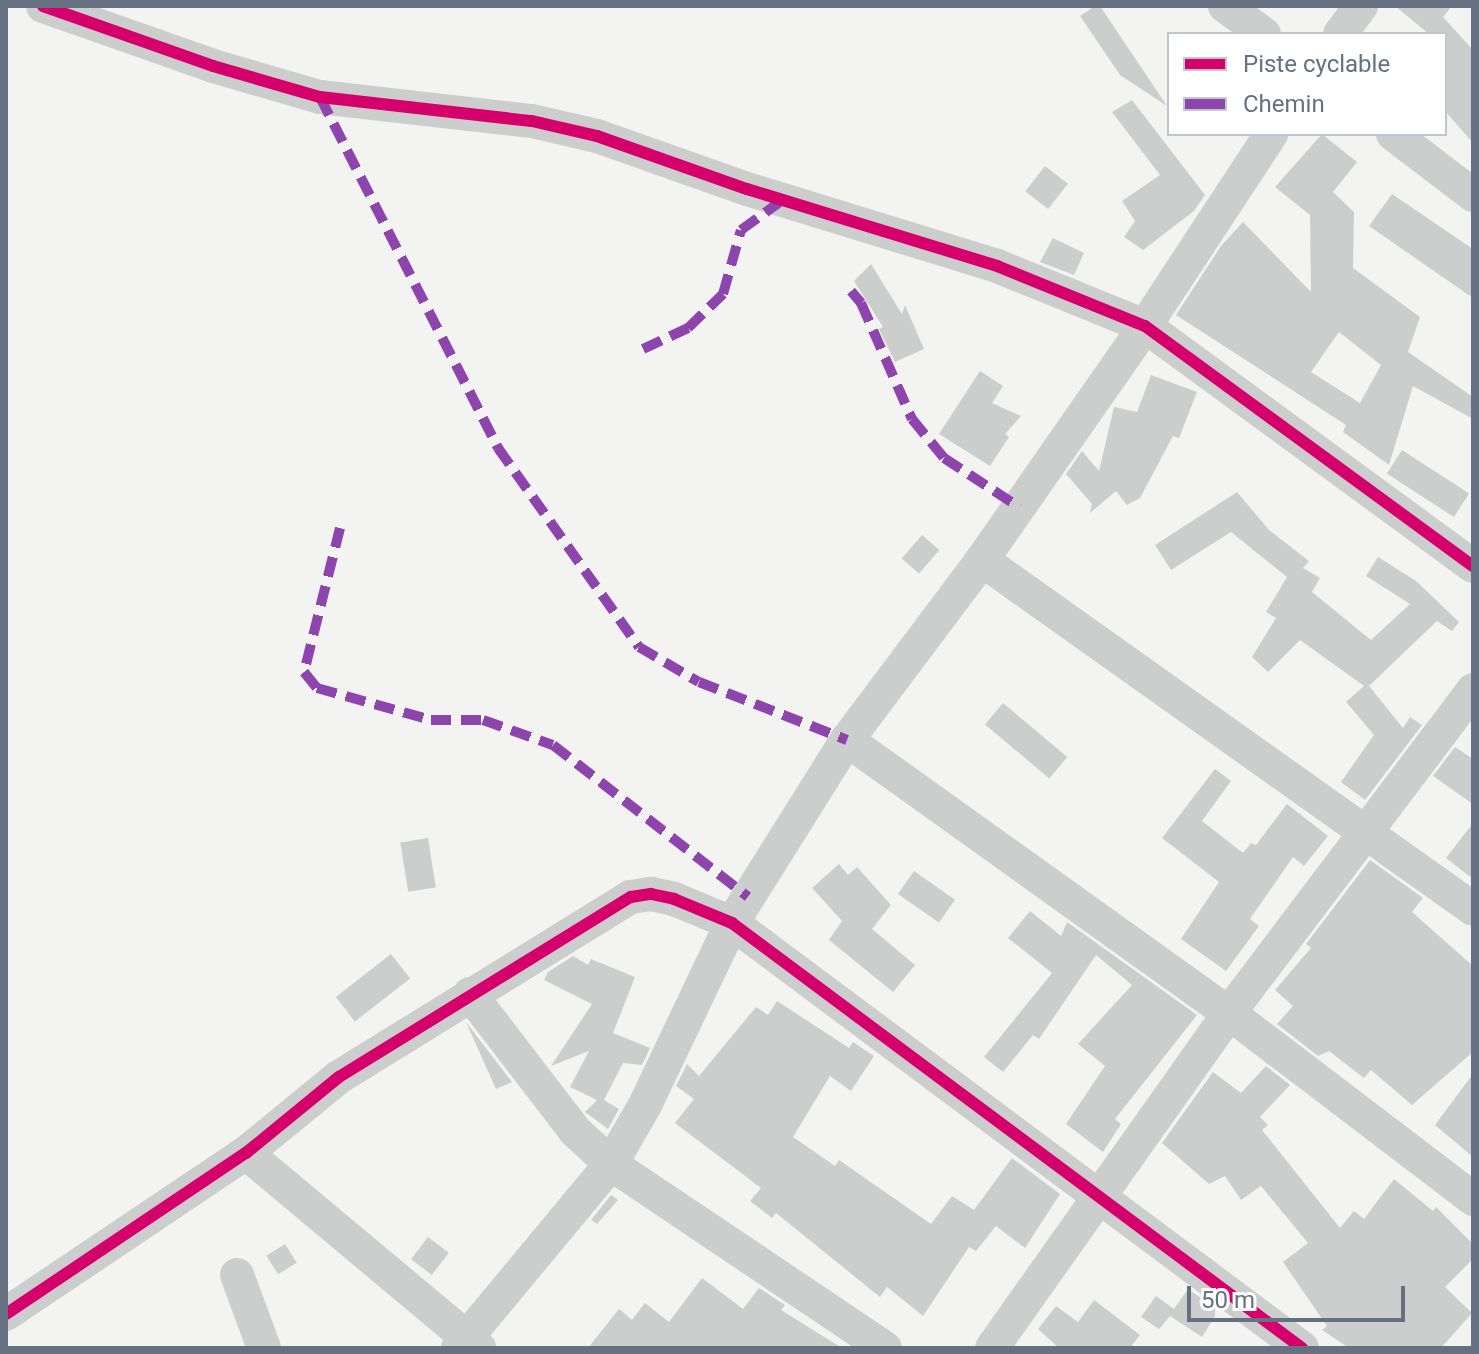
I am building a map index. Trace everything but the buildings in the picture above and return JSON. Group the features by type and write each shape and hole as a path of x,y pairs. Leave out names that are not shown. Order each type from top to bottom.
{"street":[{"path":"43,6 213,66 320,97 532,121 597,136 747,189 997,266 1145,326 1473,566"},
{"path":"1225,6 1261,32"},
{"path":"1342,32 1361,6"},
{"path":"246,1153 468,1345 611,1164 645,1105 732,923 847,740 982,560 1145,326 1270,136"},
{"path":"1396,136 1473,195"},
{"path":"982,560 1369,832 1473,909"},
{"path":"992,1348 1229,1013 1369,832 1473,690"},
{"path":"847,740 1229,1013 1473,1199"},
{"path":"6,1314 246,1153 339,1077 631,897 651,894 674,899 732,923 1302,1348"},
{"path":"470,994 575,1131 611,1164 885,1348"},
{"path":"237,1275 264,1348"}],"marked path":[{"path":"320,97 498,448 639,647 699,682 847,740"},
{"path":"643,349 688,328 723,294 741,230 784,199"},
{"path":"851,291 861,303 912,419 944,458 1019,507"},
{"path":"340,528 304,672 317,688 431,720 483,720 553,745 748,897"}],"cycle path":[{"path":"43,6 213,66 320,97 532,121 597,136 747,189 997,266 1145,326 1473,566"},
{"path":"6,1314 246,1153 339,1077 631,897 651,894 674,899 732,923 1302,1348"}]}
